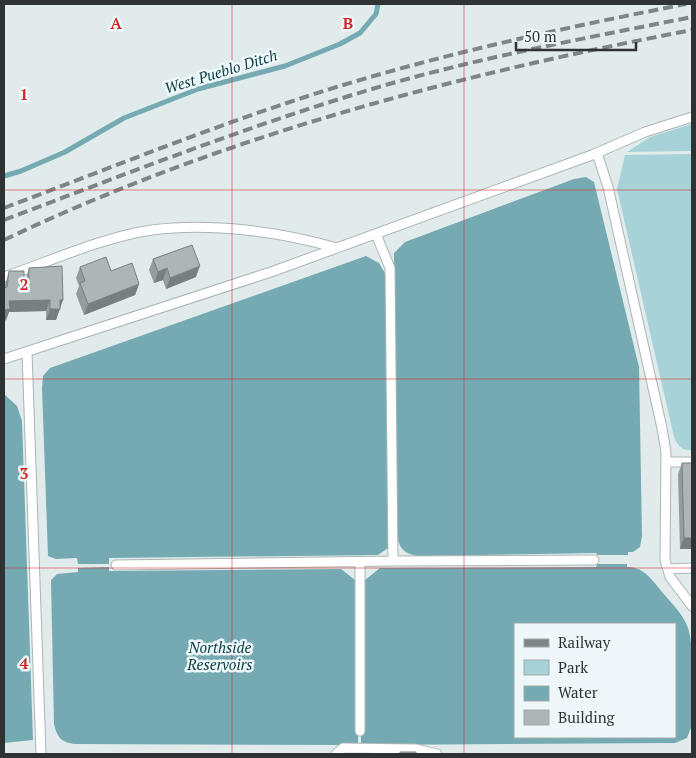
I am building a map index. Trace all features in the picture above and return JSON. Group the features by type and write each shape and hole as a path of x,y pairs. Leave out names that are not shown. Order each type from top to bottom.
{"lane":[{"path":"4,359 337,248 597,154 645,132 692,117"},
{"path":"597,154 608,187 647,353 662,428 666,462 665,560 670,577 692,606"},
{"path":"4,277 112,240 151,230 183,227 243,231 300,238 337,248"},
{"path":"376,234 390,268 393,562"},
{"path":"26,352 41,754"},
{"path":"666,462 692,462"},
{"path":"116,565 594,560"},
{"path":"360,562 360,732"},
{"path":"668,569 692,568"},
{"path":"336,754 343,748 416,748 437,754"}],"green space":[{"path":"692,124 692,151 627,152 650,137"},
{"path":"692,154 692,450 686,450 677,443 674,437 617,189 625,155"}],"water":[{"path":"586,177 594,182 639,367 642,536 640,547 633,552 628,552 628,555 597,555 596,553 419,556 410,554 402,548 397,536 394,253 405,242 574,179"},
{"path":"366,256 379,263 386,275 388,548 378,555 109,558 109,564 78,564 77,558 56,559 48,556 42,388 43,376 50,368"},
{"path":"4,394 17,406 22,421 33,740 4,743"},
{"path":"597,564 627,564 627,567 632,567 645,573 679,612 688,628 692,648 693,675 692,725 687,738 675,743 361,745 361,736 365,733 365,580 380,568 596,567"},
{"name":"Northside Reservoirs","path":"109,567 109,571 341,569 355,580 356,733 358,735 358,745 74,744 63,740 58,736 54,724 51,580 57,574 78,572 78,568"}],"building":[{"path":"192,245 200,266 170,278 167,268 158,272 153,259"},
{"path":"106,257 111,271 132,263 139,284 88,304 80,283 85,281 80,267"},
{"path":"62,266 63,300 60,300 60,309 50,309 50,300 9,301 10,309 4,310 4,288 7,287 9,271 24,271 24,281 29,281 29,268"},
{"path":"682,463 692,463 692,538 684,538"},
{"path":"400,752 416,752 416,754 400,754"}],"waterway":[{"name":"West Pueblo Ditch","path":"4,176 21,171 65,152 124,118 198,89 285,66 340,44 360,33 376,14 378,4"}],"railway":[{"path":"4,208 232,122 308,96 401,68 496,44 686,4"},
{"path":"4,220 243,131 389,84 502,56 692,17"},
{"path":"4,240 86,203 170,170 255,140 341,113 516,67 692,30"}]}
